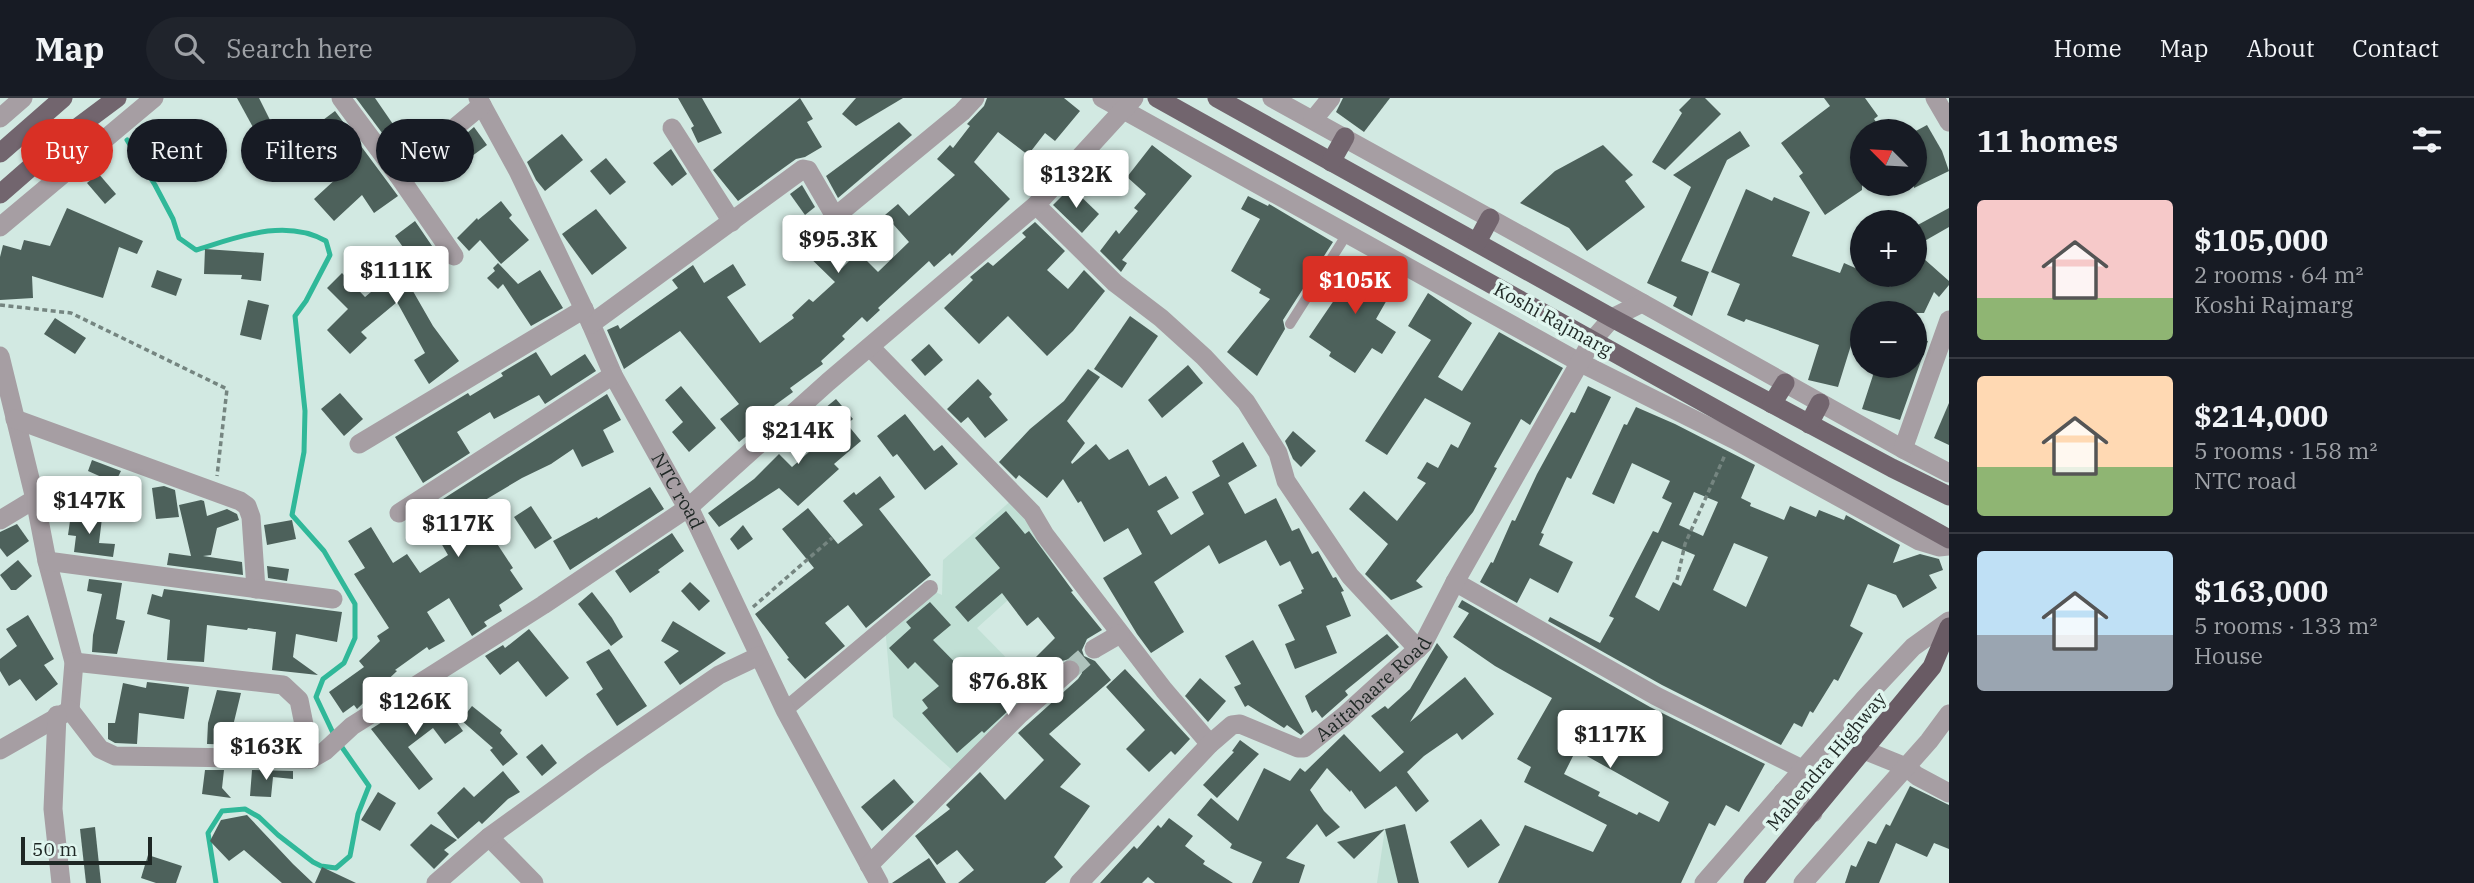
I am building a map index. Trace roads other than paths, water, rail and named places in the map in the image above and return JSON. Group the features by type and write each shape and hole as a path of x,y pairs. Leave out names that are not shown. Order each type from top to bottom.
{"highway":[{"name":"Mahendra Highway","path":"1753,883 1932,667 1949,627"},
{"name":"Mahendra Highway","path":"1932,667 1949,656"}],"main road":[{"path":"0,153 63,98"},
{"path":"89,119 117,98"},
{"name":"Koshi Rajmarg","path":"1157,98 1949,538"},
{"name":"Koshi Rajmarg","path":"1217,98 1612,318 1949,496"},
{"path":"1331,162 1345,137"},
{"path":"0,194 21,176"},
{"path":"1477,242 1490,218"},
{"path":"1772,404 1785,383"},
{"path":"1809,424 1821,403"}],"street":[{"path":"0,118 23,98"},
{"path":"113,132 154,98"},
{"path":"341,98 376,145"},
{"path":"359,444 588,317 732,222 803,169 808,170 833,213 837,215 962,112 975,98"},
{"path":"1102,98 1129,104 1347,234 1579,362 1735,440 1919,541 1938,547 1949,546"},
{"path":"1272,98 1949,473"},
{"path":"1313,120 1331,98"},
{"path":"1935,98 1949,122"},
{"path":"460,119 480,101"},
{"name":"NTC road","path":"480,101 588,317 613,375 689,507 785,710 879,883"},
{"path":"64,712 100,749 115,756 318,755 352,726 543,605 689,507 828,382 1036,205 1129,104"},
{"path":"672,128 732,222"},
{"path":"0,226 53,182"},
{"path":"403,182 454,256"},
{"path":"1036,205 1115,283 1161,318 1204,357 1246,402 1278,453 1286,481 1350,576 1418,649"},
{"path":"1612,318 1643,303"},
{"name":"Aaitabaare Road","path":"1079,883 1210,744 1236,723 1304,748 1423,644 1579,362 1592,341 1612,318"},
{"path":"1903,449 1949,320"},
{"path":"871,348 1032,513 1045,535 1120,634 1210,744"},
{"path":"0,356 3,385 15,419 47,561 74,662 64,712 53,809 61,883"},
{"path":"399,513 613,375"},
{"path":"15,419 240,501 247,506 251,517 256,589"},
{"path":"0,520 35,499"},
{"path":"47,561 333,599"},
{"path":"1455,582 1656,696 1802,769"},
{"path":"785,710 930,588"},
{"path":"1704,883 1802,769 1913,647 1949,621"},
{"path":"1094,649 1120,634"},
{"path":"436,883 489,837 594,761 719,675 759,656"},
{"path":"74,662 283,685 299,700 318,755"},
{"path":"869,865 1020,714 1070,670"},
{"path":"0,750 64,712"},
{"path":"1803,883 1906,767 1949,714"},
{"path":"1864,750 1906,767 1949,793"},
{"path":"1783,792 1813,813"},
{"path":"489,837 534,883"}],"lane":[{"path":"1290,324 1347,234"}],"waterway":[{"path":"153,182 173,219 179,238 196,250 245,235 278,230 310,234 326,241 330,255 295,316 305,411 304,452 292,515 324,551 355,604 355,638 344,663 323,679 316,697 334,735"},
{"path":"216,883 208,833 222,811 245,809 321,866 336,868 350,856 358,814 369,786 339,743"}],"tunnel":[{"path":"1070,670 1094,649"}]}
